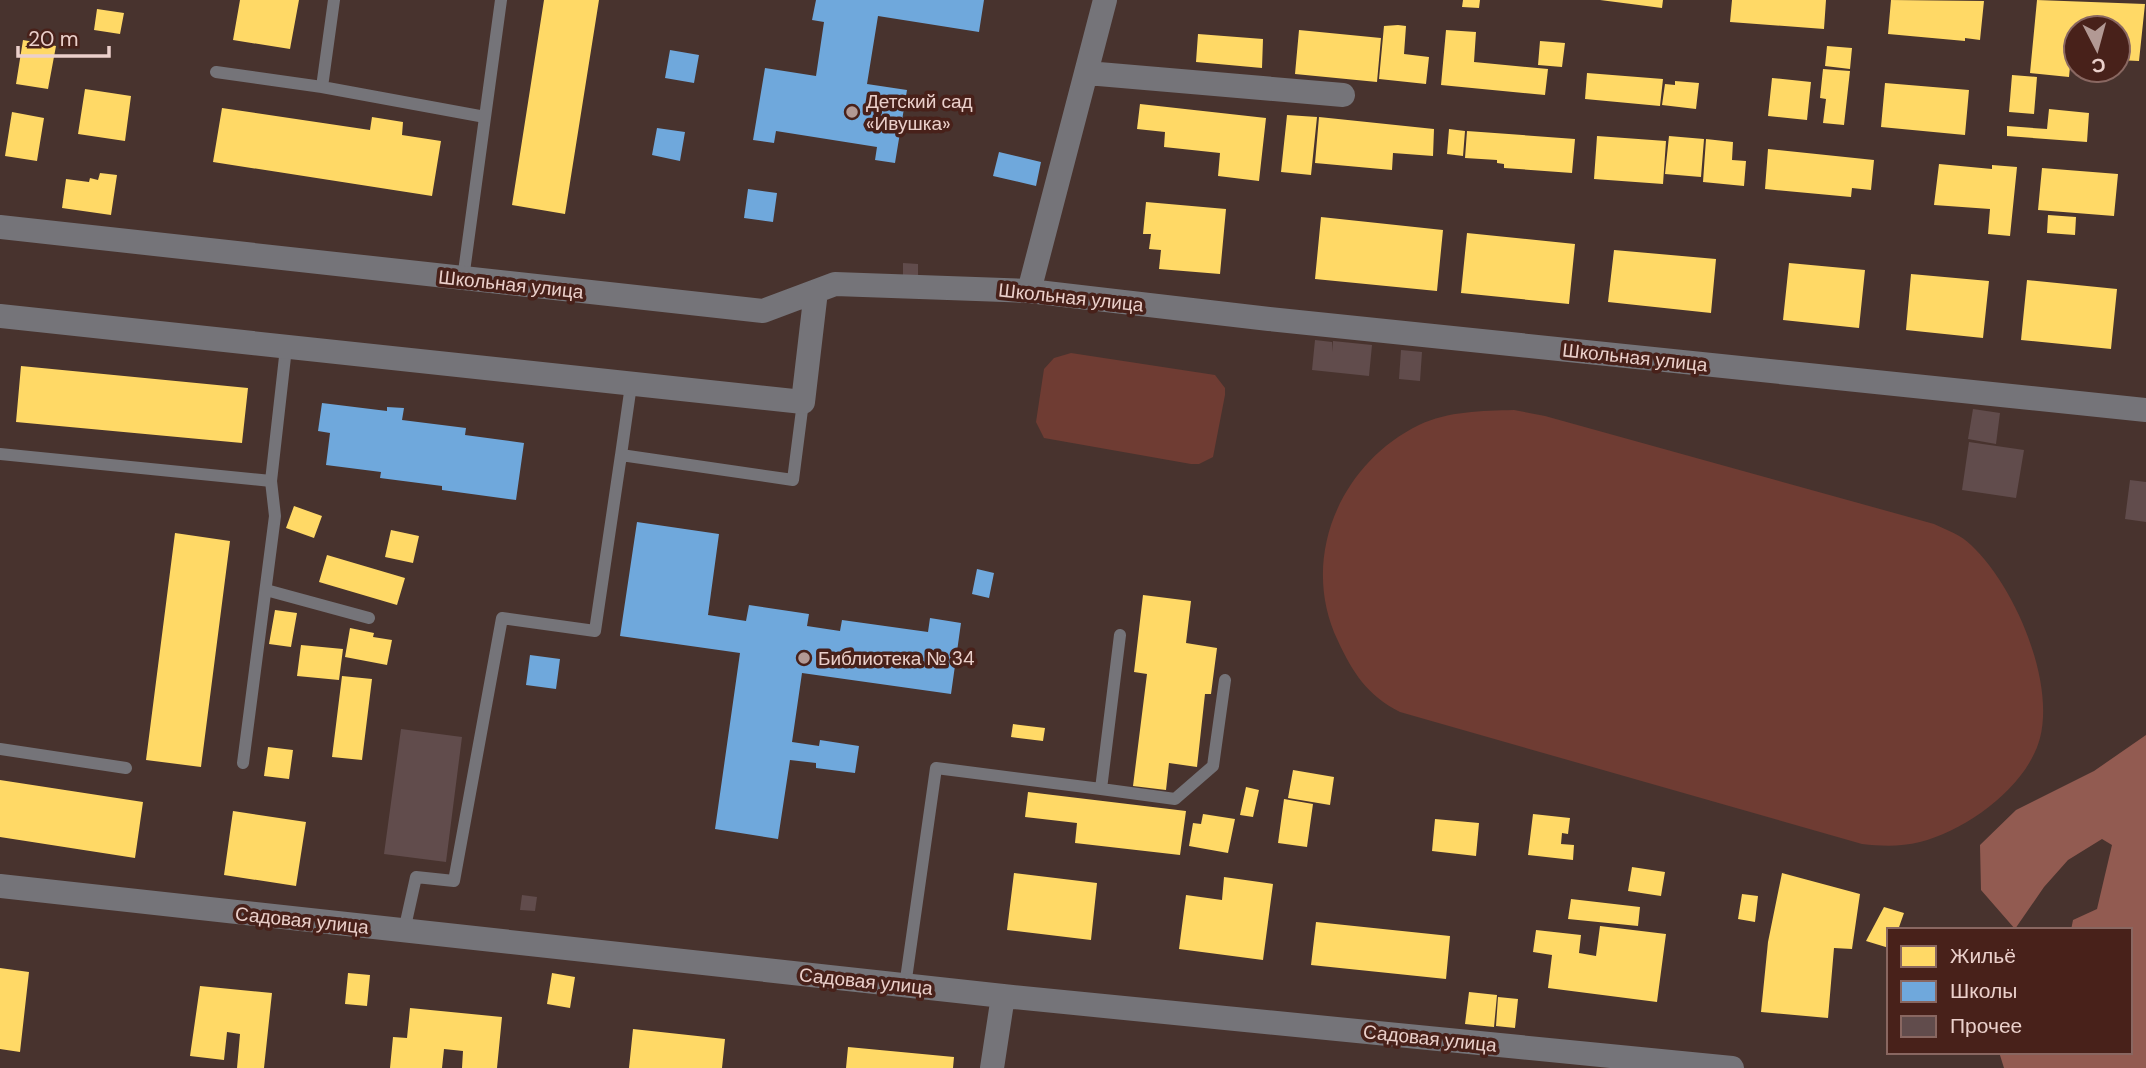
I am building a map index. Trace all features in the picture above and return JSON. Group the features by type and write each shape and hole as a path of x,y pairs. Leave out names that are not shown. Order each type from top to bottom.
{"street":[{"path":"1028,290 1105,0"},
{"path":"1087,73 1343,95"},
{"name":"Школьная улица","path":"0,227 763,311 835,284 1028,290 1269,319 2146,410"},
{"path":"0,316 803,402 816,291"},
{"name":"Садовая улица","path":"0,886 905,986 1732,1068"},
{"path":"992,1068 1003,996"}],"lane":[{"path":"322,87 334,0"},
{"path":"463,279 501,0"},
{"path":"216,72 322,87 485,117"},
{"path":"243,763 275,516 271,481 286,348"},
{"path":"404,931 416,877 454,881 502,618 595,631 631,385"},
{"path":"621,455 793,480 803,402"},
{"path":"0,454 271,481"},
{"path":"266,590 369,618"},
{"path":"1101,789 1120,635"},
{"path":"905,986 936,768 1175,799 1213,766 1225,680"},
{"path":"0,750 126,768"}],"shaded area":[{"path":"1071,353 1215,375 1225,388 1225,395 1213,457 1199,464 1191,464 1044,438 1036,422 1044,369 1054,358"},
{"path":"1514,410 1545,416 1934,524 1963,538 1987,562 2002,584 2016,608 2036,662 2042,689 2043,715 2040,738 2022,773 1993,804 1957,828 1905,845 1862,844 1400,712 1378,698 1362,682 1349,663 1327,610 1323,579 1325,547 1334,517 1348,489 1367,464 1391,442 1419,425 1453,414"},
{"path":"2146,735 2146,1068 2004,1068 2000,1054 2132,1054 2132,928 2071,928 2073,920 2097,909 2112,845 2102,839 2068,860 2044,887 2016,928 1981,890 1980,845 2016,810 2094,771"}],"building: Жильё":[{"path":"240,0 299,0 290,49 233,40"},
{"path":"544,0 599,0 565,214 512,205"},
{"path":"1463,0 1480,0 1479,8 1462,7"},
{"path":"1600,0 1663,0 1662,8"},
{"path":"1732,0 1826,0 1824,29 1730,22"},
{"path":"1891,0 1984,1 1980,40 1888,34"},
{"path":"2037,0 2145,4 2139,61 2132,61 2132,14 2062,14 2062,76 2030,73"},
{"path":"97,9 124,13 120,34 94,30"},
{"path":"1384,26 1406,26 1404,54 1429,57 1426,84 1379,79"},
{"path":"1299,30 1381,38 1377,82 1295,74"},
{"path":"1446,30 1476,32 1474,62 1548,69 1545,95 1441,85"},
{"path":"1198,34 1263,39 1262,68 1196,62"},
{"path":"23,40 56,46 48,89 16,84"},
{"path":"1540,41 1565,43 1562,67 1538,65"},
{"path":"1827,46 1852,48 1850,69 1825,66"},
{"path":"1823,69 1850,71 1844,125 1823,123 1826,99 1820,98"},
{"path":"1587,73 1663,79 1660,106 1585,99"},
{"path":"2012,75 2037,77 2034,114 2009,112"},
{"path":"1772,78 1811,82 1807,120 1768,116"},
{"path":"1675,81 1699,83 1696,109 1662,105 1665,84 1675,85"},
{"path":"1885,83 1969,90 1965,135 1881,127"},
{"path":"85,89 131,96 125,141 78,134"},
{"path":"1140,104 1266,118 1259,181 1218,176 1220,153 1164,147 1165,132 1137,129"},
{"path":"222,108 370,130 372,117 403,122 402,135 441,141 432,196 213,162"},
{"path":"2049,109 2089,113 2087,142 2007,136 2007,126 2047,129"},
{"path":"12,112 44,118 37,161 5,156"},
{"path":"1287,115 1317,117 1311,175 1281,172"},
{"path":"1319,117 1434,129 1433,156 1393,153 1392,170 1315,163"},
{"path":"1449,129 1465,131 1463,156 1447,154"},
{"path":"1467,131 1575,139 1572,173 1504,168 1504,164 1497,163 1497,160 1465,158"},
{"path":"1597,136 1666,141 1663,184 1594,179"},
{"path":"1669,136 1704,139 1701,177 1665,174"},
{"path":"1706,139 1733,142 1732,160 1746,161 1744,186 1703,182"},
{"path":"1768,149 1874,160 1871,190 1852,188 1851,197 1765,189"},
{"path":"1939,164 1992,169 1992,165 2017,167 2010,236 1988,234 1990,209 1934,205"},
{"path":"2042,168 2118,174 2114,216 2038,210"},
{"path":"100,173 117,175 111,215 62,208 66,179 89,182 90,178 98,180"},
{"path":"1146,202 1226,209 1220,274 1159,269 1161,250 1149,249 1151,234 1143,234"},
{"path":"2048,215 2076,217 2075,235 2047,233"},
{"path":"1321,217 1443,230 1437,291 1315,279"},
{"path":"1467,233 1575,244 1569,304 1461,293"},
{"path":"1614,250 1716,259 1711,313 1608,302"},
{"path":"1789,263 1865,270 1859,328 1783,320"},
{"path":"1911,274 1989,281 1983,338 1906,330"},
{"path":"2027,280 2117,289 2111,349 2021,340"},
{"path":"21,366 248,388 242,443 16,422"},
{"path":"294,506 322,516 314,538 286,528"},
{"path":"391,530 419,536 413,563 385,557"},
{"path":"175,533 230,541 201,767 146,760"},
{"path":"327,555 405,578 397,605 319,582"},
{"path":"1143,595 1191,601 1186,643 1217,648 1211,694 1205,694 1197,767 1169,763 1166,790 1133,786 1147,674 1134,672"},
{"path":"275,610 297,613 291,647 269,644"},
{"path":"350,628 374,633 373,637 392,640 387,665 345,657"},
{"path":"301,645 343,649 339,680 297,676"},
{"path":"342,676 372,679 362,760 332,757"},
{"path":"1013,724 1045,728 1043,741 1011,737"},
{"path":"268,747 293,750 289,779 264,776"},
{"path":"1293,770 1334,777 1330,805 1288,798"},
{"path":"0,780 143,802 135,858 0,837"},
{"path":"1246,787 1259,790 1253,817 1240,815"},
{"path":"1028,792 1186,811 1180,855 1075,843 1077,823 1025,817"},
{"path":"1284,799 1313,804 1307,847 1278,843"},
{"path":"233,811 306,822 296,886 224,875"},
{"path":"1203,814 1235,819 1228,853 1189,846 1193,823 1201,824"},
{"path":"1533,814 1570,818 1568,834 1562,833 1561,844 1574,845 1573,860 1528,855"},
{"path":"1435,819 1479,823 1476,856 1432,851"},
{"path":"1632,867 1665,872 1661,896 1628,891"},
{"path":"1014,873 1097,883 1091,940 1007,930"},
{"path":"1782,873 1860,894 1852,949 1834,948 1828,1018 1761,1012 1768,942"},
{"path":"1224,877 1273,884 1263,960 1179,949 1186,895 1222,900"},
{"path":"1742,894 1758,896 1755,922 1738,919"},
{"path":"1571,899 1640,907 1638,926 1568,919"},
{"path":"1884,907 1904,913 1899,928 1887,928 1887,947 1866,941"},
{"path":"1316,922 1450,936 1446,979 1311,965"},
{"path":"1600,926 1666,934 1657,1002 1548,988 1552,955 1533,952 1536,930 1581,935 1579,953 1596,956"},
{"path":"0,968 29,972 20,1052 0,1049"},
{"path":"348,973 370,975 367,1006 345,1004"},
{"path":"552,973 575,977 570,1008 547,1004"},
{"path":"200,986 272,993 264,1068 237,1068 240,1034 227,1032 224,1060 190,1056"},
{"path":"1469,992 1497,995 1494,1027 1465,1024"},
{"path":"1498,997 1518,999 1515,1028 1496,1026"},
{"path":"410,1008 502,1017 497,1068 462,1068 463,1051 444,1049 442,1068 390,1068 393,1037 407,1038"},
{"path":"633,1029 725,1039 722,1068 629,1068"},
{"path":"848,1047 954,1057 953,1068 846,1068"}],"building: Школы":[{"path":"816,0 984,0 979,32 878,16 867,84 907,90 895,163 875,160 877,147 776,131 774,143 753,140 765,68 816,76 824,22 812,20"},
{"path":"670,50 699,55 694,83 665,78"},
{"path":"657,128 685,132 680,161 652,155"},
{"path":"999,152 1041,162 1036,186 993,176"},
{"path":"748,189 777,193 773,222 744,218"},
{"path":"322,403 387,411 387,407 404,408 402,420 466,428 465,435 524,443 516,500 442,490 442,486 380,478 381,472 326,465 330,433 318,431"},
{"path":"637,522 719,534 708,615 746,621 749,605 809,614 807,626 840,631 842,620 928,632 930,618 961,623 951,694 802,673 792,742 819,746 820,740 859,746 855,773 816,768 816,763 790,760 778,839 715,829 740,653 620,636"},
{"path":"977,569 994,573 989,598 972,594"},
{"path":"530,655 560,659 556,689 526,685"}],"building: Прочее":[{"path":"903,263 918,264 918,276 903,275"},
{"path":"1315,340 1332,342 1332,352 1333,341 1372,345 1369,376 1312,370"},
{"path":"1401,350 1422,352 1420,381 1399,379"},
{"path":"1973,409 2000,413 1996,444 1968,439"},
{"path":"1969,442 2024,450 2016,498 1962,490"},
{"path":"2130,480 2146,482 2146,522 2125,519"},
{"path":"401,729 462,737 446,862 384,854"},
{"path":"522,895 537,897 535,911 520,910"}],"place":[{"name":"Детский сад «Ивушка»","path":"852,112"},
{"name":"Библиотека № 34","path":"804,658"}]}
